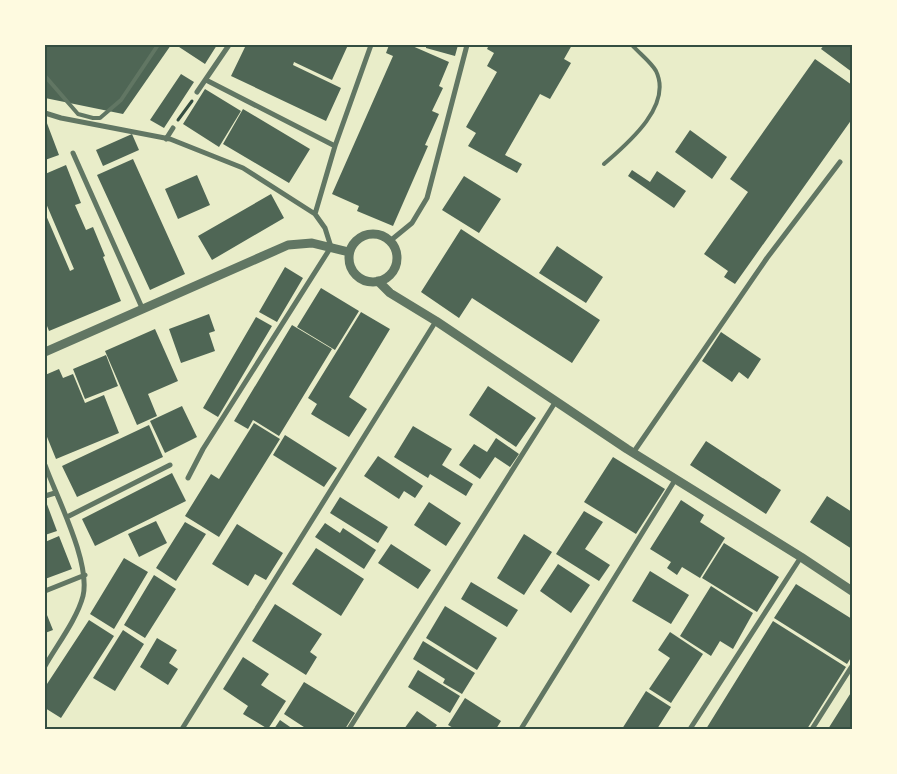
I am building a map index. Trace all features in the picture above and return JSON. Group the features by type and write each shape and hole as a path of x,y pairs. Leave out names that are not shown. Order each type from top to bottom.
{"street":[{"path":"198,92 230,45"},
{"path":"316,214 335,146 371,45"},
{"path":"390,241 412,223 427,198 466,45"},
{"path":"206,80 335,146"},
{"path":"45,113 61,118 166,139 243,168 316,214 325,228 331,248 203,449 188,478"},
{"path":"166,139 173,128"},
{"path":"73,153 142,310"},
{"path":"633,453 767,258 840,162"},
{"path":"367,234 379,235 390,241 396,252 396,264 389,275 378,281 366,281 355,275 349,264 349,252 356,240 367,234"},
{"path":"45,352 288,245 312,243 349,252"},
{"path":"378,281 390,292 633,453 801,557 852,591"},
{"path":"182,729 436,321"},
{"path":"348,729 556,401"},
{"path":"45,465 55,493 67,517 85,575 83,595 78,609 45,666"},
{"path":"67,517 170,465"},
{"path":"521,729 675,480"},
{"path":"45,496 55,493"},
{"path":"690,729 801,557"},
{"path":"45,591 85,575"},
{"path":"812,729 852,666"}],"lane":[{"path":"45,76 78,114 100,118 121,100 158,45"},
{"path":"604,164 625,146 646,123 657,103 659,82 655,70 635,46"}],"path":[{"path":"173,128 198,92"}],"building":[{"path":"45,45 171,45 123,114 45,98"},
{"path":"176,45 217,45 205,64"},
{"path":"246,45 348,45 332,80 294,62 293,65 341,88 326,121 231,76"},
{"path":"389,45 410,45 449,62 439,86 443,88 432,111 439,114 425,145 428,146 393,226 357,211 359,206 332,194 393,56 386,53"},
{"path":"426,45 458,45 455,56 426,48"},
{"path":"489,45 572,45 564,59 571,63 550,99 540,94 505,155 522,164 517,173 468,146 476,133 466,127 497,72 487,66 494,53 487,49"},
{"path":"824,45 852,46 852,72 821,49"},
{"path":"815,59 852,85 852,119 735,284 724,277 728,271 704,254 748,192 730,179"},
{"path":"181,74 194,82 164,128 150,120"},
{"path":"205,89 241,111 219,147 183,124"},
{"path":"243,109 310,149 289,183 223,144"},
{"path":"45,118 59,155 45,160"},
{"path":"690,130 727,157 712,179 675,152"},
{"path":"132,134 139,150 103,166 96,150"},
{"path":"133,159 185,274 150,290 97,175"},
{"path":"66,165 81,203 75,205 86,230 93,227 121,301 49,331 45,321 45,213 70,271 74,269 45,201 45,174"},
{"path":"632,170 650,182 657,171 686,191 674,208 628,176"},
{"path":"197,175 210,205 178,219 165,189"},
{"path":"464,176 501,199 479,233 442,210"},
{"path":"271,194 284,218 212,260 198,236"},
{"path":"461,229 600,320 572,363 472,298 459,318 421,292"},
{"path":"557,246 603,277 586,303 539,273"},
{"path":"285,267 303,278 277,322 259,312"},
{"path":"321,288 359,311 335,350 297,327"},
{"path":"361,312 390,329 349,397 367,409 349,437 311,414 317,404 308,398"},
{"path":"209,314 215,331 209,333 215,351 181,363 169,329"},
{"path":"256,317 272,326 218,417 203,408"},
{"path":"292,325 332,349 279,436 253,420 248,429 234,421"},
{"path":"155,329 178,381 148,394 157,416 137,425 105,351"},
{"path":"721,332 761,359 748,379 739,372 732,382 702,361"},
{"path":"106,355 118,386 85,399 73,369"},
{"path":"59,369 63,378 73,374 85,403 104,395 119,433 56,459 45,432 45,375"},
{"path":"488,386 536,418 516,447 469,415"},
{"path":"182,406 197,437 165,453 150,421"},
{"path":"254,423 280,439 219,537 185,516 211,474 219,479"},
{"path":"149,425 163,457 77,497 62,466"},
{"path":"413,426 452,449 442,465 473,484 466,496 430,474 428,478 394,457"},
{"path":"285,435 337,468 324,487 273,455"},
{"path":"496,438 519,454 510,467 495,457 480,479 459,465 474,444 487,452"},
{"path":"706,441 781,490 766,514 690,465"},
{"path":"378,456 423,486 415,498 404,491 399,499 364,476"},
{"path":"613,457 665,489 636,534 584,502"},
{"path":"172,473 186,501 95,546 82,519"},
{"path":"827,496 852,512 852,549 810,522"},
{"path":"340,497 388,527 378,543 330,513"},
{"path":"45,499 57,531 45,535"},
{"path":"681,500 704,515 700,522 725,538 700,578 682,567 677,575 667,568 671,562 650,549"},
{"path":"429,502 461,523 446,546 414,525"},
{"path":"584,511 603,522 585,549 610,565 599,581 556,554"},
{"path":"156,521 167,543 139,557 128,534"},
{"path":"185,522 206,534 176,581 156,568"},
{"path":"325,523 340,533 343,528 376,550 364,569 315,537"},
{"path":"237,524 283,553 266,580 255,574 248,586 212,564"},
{"path":"524,534 552,552 524,595 497,578"},
{"path":"59,536 72,569 45,579 45,542"},
{"path":"724,543 779,577 757,612 702,578"},
{"path":"391,544 431,570 418,589 378,563"},
{"path":"316,548 364,579 341,616 292,584"},
{"path":"124,558 148,572 114,629 90,614"},
{"path":"558,564 590,585 571,613 540,591"},
{"path":"650,571 689,595 671,624 632,601"},
{"path":"154,575 176,589 145,638 124,625"},
{"path":"471,582 518,610 507,627 461,599"},
{"path":"796,584 852,619 852,656 847,664 774,618"},
{"path":"711,586 753,613 733,649 720,641 711,656 680,636"},
{"path":"275,604 322,634 310,652 317,657 306,675 252,641"},
{"path":"445,606 497,638 477,670 426,638"},
{"path":"45,610 53,630 45,633"},
{"path":"89,620 114,636 61,718 45,708 45,687"},
{"path":"773,621 846,667 807,729 706,729"},
{"path":"123,630 144,644 115,691 93,678"},
{"path":"670,632 703,654 671,703 649,689 670,658 658,650"},
{"path":"157,638 177,650 169,663 178,669 168,685 140,667"},
{"path":"423,641 475,673 462,694 443,683 445,679 413,659"},
{"path":"243,657 269,674 261,685 286,701 268,729 243,714 248,706 223,689"},
{"path":"418,670 460,696 450,713 408,687"},
{"path":"304,682 355,713 345,729 307,729 284,714"},
{"path":"646,691 671,707 657,729 622,729"},
{"path":"852,691 852,729 828,729"},
{"path":"465,698 501,721 496,729 455,729 448,725"},
{"path":"417,711 437,725 434,729 404,729"},
{"path":"280,720 293,729 274,729"}]}
